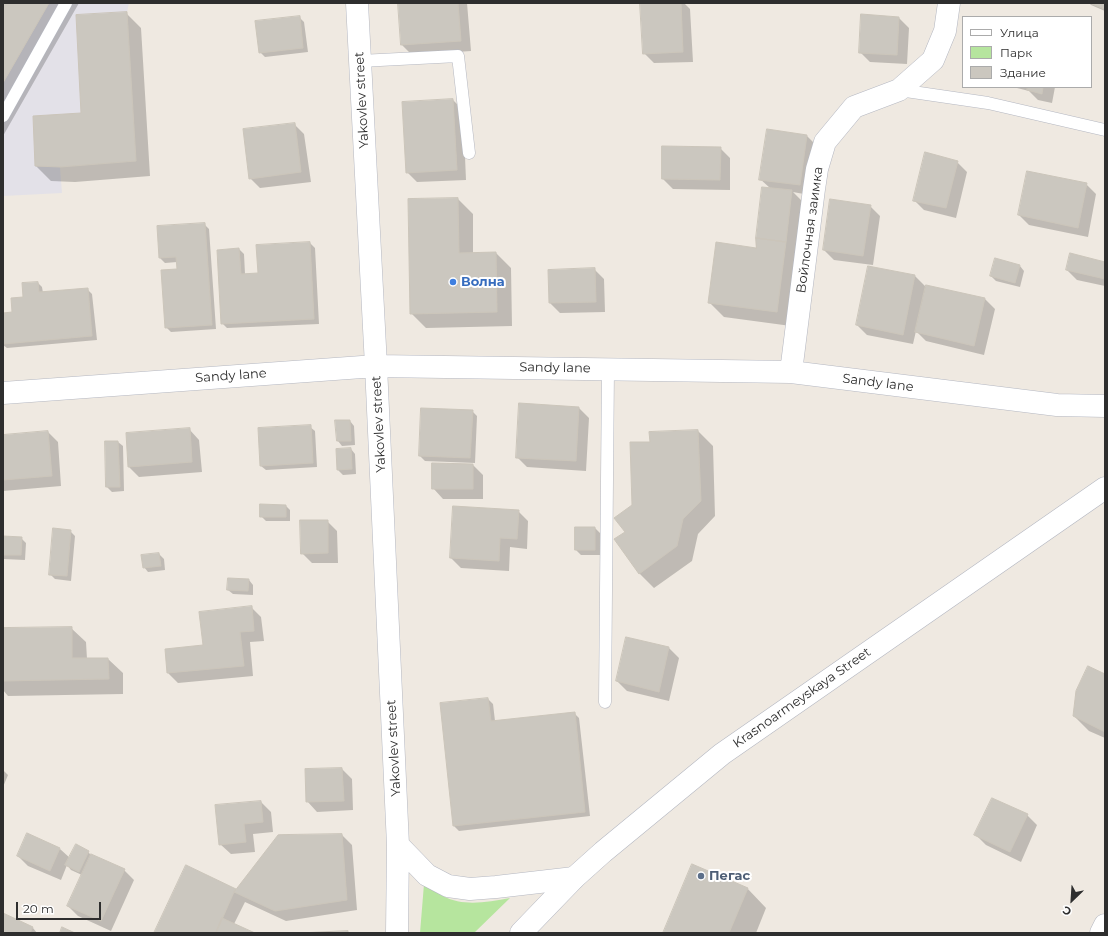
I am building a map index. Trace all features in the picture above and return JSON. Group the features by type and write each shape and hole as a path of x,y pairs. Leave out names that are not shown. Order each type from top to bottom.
{"street":[{"name":"Yakovlev street","path":"357,3 376,366 398,845 397,933"},
{"name":"Войлочная заимка","path":"790,372 817,169 825,142 854,107 899,90 933,60 945,31 949,3"},
{"name":"Sandy lane","path":"3,393 376,366 790,372 1057,405 1105,406"},
{"name":"Krasnoarmeyskaya Street","path":"521,933 574,878 603,852 722,754 1105,488"},
{"path":"398,845 427,875 448,886 470,889 574,878"},
{"path":"1101,933 1105,925"}],"lane":[{"path":"3,116 66,3"},
{"path":"360,61 458,56 469,153"},
{"path":"899,90 988,103 1105,130"},
{"path":"605,702 608,369"}],"shaded area":[{"path":"3,3 129,3 127,12 136,161 60,167 62,193 3,196"}],"green space":[{"path":"424,884 443,896 459,902 476,903 510,898 474,933 420,933"}],"building":[{"path":"3,3 49,3 3,83"},
{"path":"398,3 458,3 461,41 401,45"},
{"path":"640,3 681,3 683,52 643,54"},
{"path":"1090,3 1105,3 1105,9"},
{"path":"127,12 136,161 60,167 35,166 33,116 81,113 76,15"},
{"path":"861,14 899,17 897,55 859,53"},
{"path":"300,16 303,48 259,53 255,21"},
{"path":"1028,88 1043,88 1042,94 1027,90"},
{"path":"453,99 457,170 406,173 402,102"},
{"path":"295,123 301,172 249,179 243,129"},
{"path":"767,129 807,135 800,185 759,180"},
{"path":"662,146 721,147 720,180 662,179"},
{"path":"925,152 958,161 946,208 913,201"},
{"path":"1027,171 1087,183 1078,228 1018,215"},
{"path":"762,187 792,190 786,242 756,238"},
{"name":"Волна","path":"458,198 459,253 496,252 497,312 410,314 408,199"},
{"path":"830,199 871,205 863,256 823,250"},
{"path":"205,223 212,325 165,328 161,270 177,269 176,257 159,258 157,226"},
{"path":"756,238 786,242 777,312 708,303 716,242 756,248"},
{"path":"310,242 314,319 221,324 217,250 239,248 241,274 258,273 256,245"},
{"path":"1070,253 1105,262 1105,279 1066,270"},
{"path":"995,258 1020,265 1015,283 990,276"},
{"path":"868,266 915,275 903,335 856,325"},
{"path":"595,268 596,302 549,303 548,270"},
{"path":"38,282 39,292 88,288 92,336 3,344 3,313 12,312 11,298 23,297 22,283"},
{"path":"926,285 985,298 974,346 915,332"},
{"path":"519,403 579,407 576,461 516,458"},
{"path":"421,408 473,410 470,458 419,456"},
{"path":"335,420 350,420 351,441 337,441"},
{"path":"311,425 313,463 260,466 258,428"},
{"path":"190,428 192,462 128,467 126,433"},
{"path":"698,430 701,501 683,519 677,546 639,574 614,539 625,532 614,518 632,505 630,442 650,442 649,432"},
{"path":"48,431 52,476 3,480 3,435"},
{"path":"105,441 118,441 120,487 106,487"},
{"path":"351,448 352,469 337,470 336,449"},
{"path":"432,463 473,464 473,489 432,489"},
{"path":"260,504 286,505 286,517 260,517"},
{"path":"453,506 519,510 517,539 500,538 499,561 450,558"},
{"path":"300,520 328,520 328,553 301,554"},
{"path":"575,527 595,527 595,550 575,550"},
{"path":"53,528 71,530 67,576 49,575"},
{"path":"3,536 22,537 21,555 3,555"},
{"path":"159,553 161,566 143,568 141,555"},
{"path":"228,578 249,579 248,591 227,590"},
{"path":"252,606 254,631 240,632 244,666 167,673 165,649 203,645 199,612"},
{"path":"72,627 72,658 108,658 109,679 3,681 3,628"},
{"path":"626,637 669,647 659,692 616,681"},
{"path":"1088,666 1105,674 1105,732 1073,716 1076,691"},
{"path":"488,698 491,721 575,712 585,812 453,826 440,703"},
{"path":"342,768 344,801 306,802 305,769"},
{"path":"992,798 1028,814 1010,852 974,835"},
{"path":"261,801 263,822 244,824 246,842 219,845 215,805"},
{"path":"27,833 60,848 50,871 17,856"},
{"path":"342,834 347,900 275,911 234,892 278,835"},
{"path":"76,844 89,851 79,872 65,865"},
{"path":"91,854 125,869 101,921 67,906"},
{"path":"692,864 748,888 729,933 663,933"},
{"path":"186,865 236,889 216,933 154,933"},
{"path":"3,913 33,927 30,933 3,933"},
{"path":"222,918 255,933 216,933"},
{"path":"62,927 75,933 60,933"},
{"path":"348,931 348,933 300,933"}],"place":[{"name":"Волна","path":"453,282"},
{"name":"Пегас","path":"701,876"}]}
